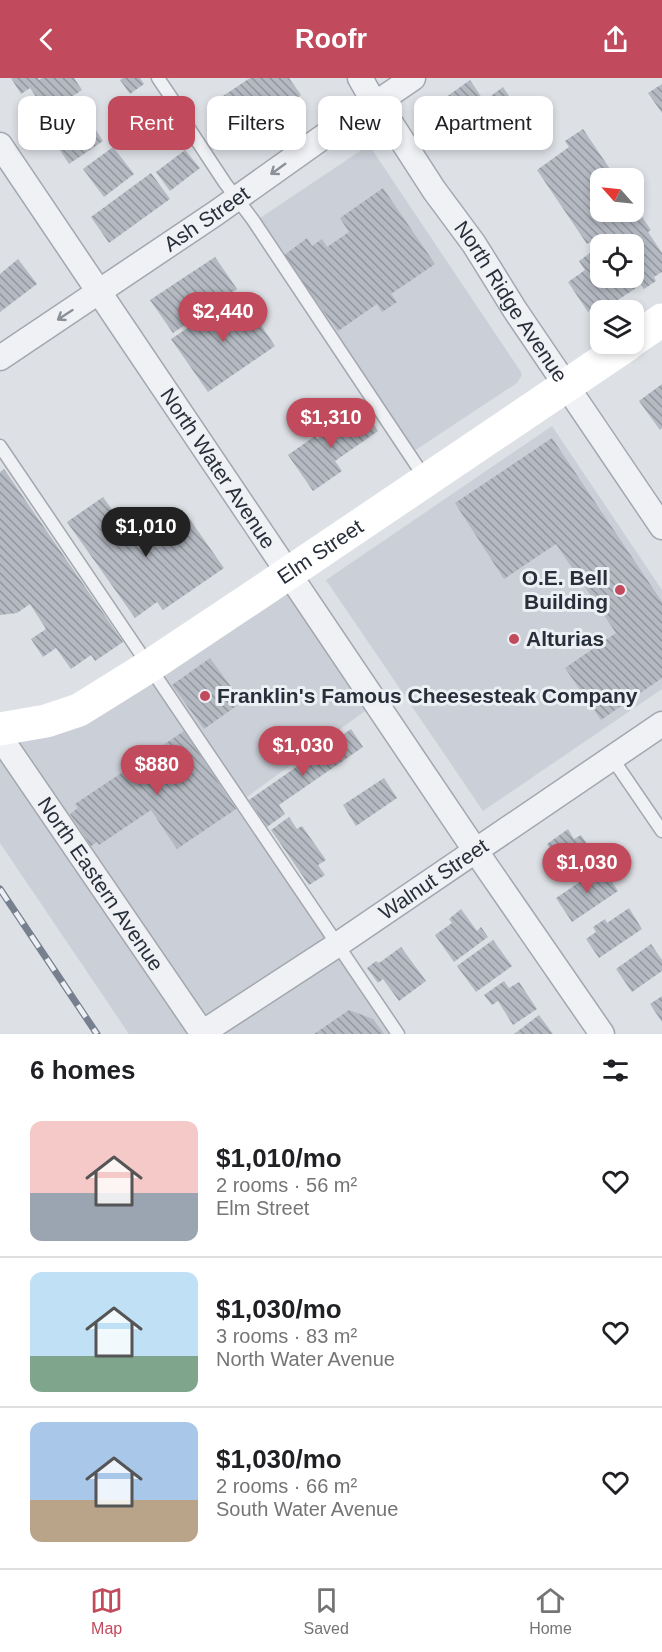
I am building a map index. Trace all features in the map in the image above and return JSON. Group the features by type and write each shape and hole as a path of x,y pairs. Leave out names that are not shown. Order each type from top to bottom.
{"street":[{"name":"North Ridge Avenue","path":"360,78 370,96"},
{"name":"Ash Street","path":"387,96 413,78"},
{"name":"North Ridge Avenue","path":"402,140 434,190 474,244 566,386 662,527"},
{"name":"Ash Street","path":"0,358 99,293 318,141"},
{"name":"North Water Avenue","path":"0,145 475,850 602,1034"},
{"path":"644,332 662,320"},
{"name":"Elm Street","path":"0,729 46,721 79,710 290,573 613,354"},
{"name":"Walnut Street","path":"202,1034 662,724"},
{"name":"North Eastern Avenue","path":"0,737 202,1034"}],"lane":[{"path":"158,78 185,117 188,128 225,183 238,198 419,469 418,486"},
{"path":"0,446 398,1034"},
{"path":"612,758 662,831"}],"shaded area":[{"path":"362,150 372,150 522,375 517,383 414,451 260,218"},
{"name":"Alturias","path":"552,426 662,590 662,689 483,811 326,580"},
{"path":"290,573 376,703 240,802 398,1034 129,1034 0,843 0,729 46,721"}],"building":[{"path":"11,78 38,78 39,80 42,78 74,78 82,90 73,96 35,96 30,88 21,94"},
{"path":"140,78 144,84 130,94 120,80"},
{"path":"250,78 289,78 301,95 300,96 223,96"},
{"path":"470,80 481,96 448,96"},
{"path":"662,84 662,113 648,93"},
{"path":"503,87 509,96 491,96"},
{"path":"583,129 609,168 590,168 590,222 644,222 644,220 651,230 648,232 662,253 662,272 654,277 656,281 644,289 644,234 590,234 590,242 587,244 537,170 569,147 565,141"},
{"path":"96,130 103,141 96,146"},
{"path":"60,150 90,150 69,164"},
{"path":"109,150 115,150 134,174 104,197 83,169"},
{"path":"185,150 200,168 170,191 156,172"},
{"path":"151,173 170,199 109,243 91,217"},
{"path":"383,188 435,264 391,294 397,302 382,312 377,304 338,331 283,256 307,238 312,246 322,239 327,247 349,232 340,218"},
{"path":"590,253 590,288 636,288 618,300 590,300 588,312 568,282 585,270 579,261"},
{"path":"215,257 237,289 173,333 150,300"},
{"path":"18,259 37,284 0,312 0,274"},
{"path":"240,294 275,346 208,392 171,339"},
{"path":"662,384 662,428 660,430 639,401"},
{"path":"362,408 378,431 335,461 342,471 313,491 288,455 315,436 317,439"},
{"name":"O.E. Bell Building","path":"552,438 662,602 662,678 601,720 565,668 616,633 556,544 504,579 455,503"},
{"path":"4,469 123,642 95,661 91,655 71,669 56,648 43,657 31,639 46,629 30,604 17,613 0,615 0,472"},
{"path":"103,497 139,547 186,514 224,568 163,610 157,602 135,618 67,522"},
{"path":"210,658 242,702 204,729 172,685"},
{"path":"351,729 363,747 279,805 285,814 267,827 249,800"},
{"path":"184,731 236,809 177,849 151,810 99,845 97,842 91,846 70,814 78,808 75,804"},
{"path":"384,778 397,798 356,826 343,805"},
{"path":"289,817 297,829 302,826 326,860 318,865 325,875 309,885 271,830"},
{"path":"568,829 574,839 581,835 592,851 587,854 592,861 574,873 566,862 561,865 547,844"},
{"path":"602,867 618,891 572,922 556,898"},
{"path":"629,908 642,929 599,958 586,939 596,932 593,927 605,919 607,923"},
{"path":"461,909 477,931 481,927 488,937 454,962 435,935 452,923 449,919"},
{"path":"493,940 512,966 476,992 457,966"},
{"path":"651,944 662,960 662,971 632,992 616,969"},
{"path":"401,947 426,981 399,1001 383,979 378,983 367,968 376,961 379,963"},
{"path":"504,981 509,988 519,982 537,1009 513,1025 498,1001 492,1005 484,995"},
{"path":"662,996 662,1022 650,1004"},
{"path":"349,1010 373,1019 384,1034 314,1034"},
{"path":"539,1015 553,1034 514,1034"}],"railway":[{"path":"0,889 97,1034"}],"place":[{"name":"O.E. Bell Building","path":"620,590"},
{"name":"Alturias","path":"514,639"},
{"name":"Franklin's Famous Cheesesteak Company","path":"205,696"}]}
